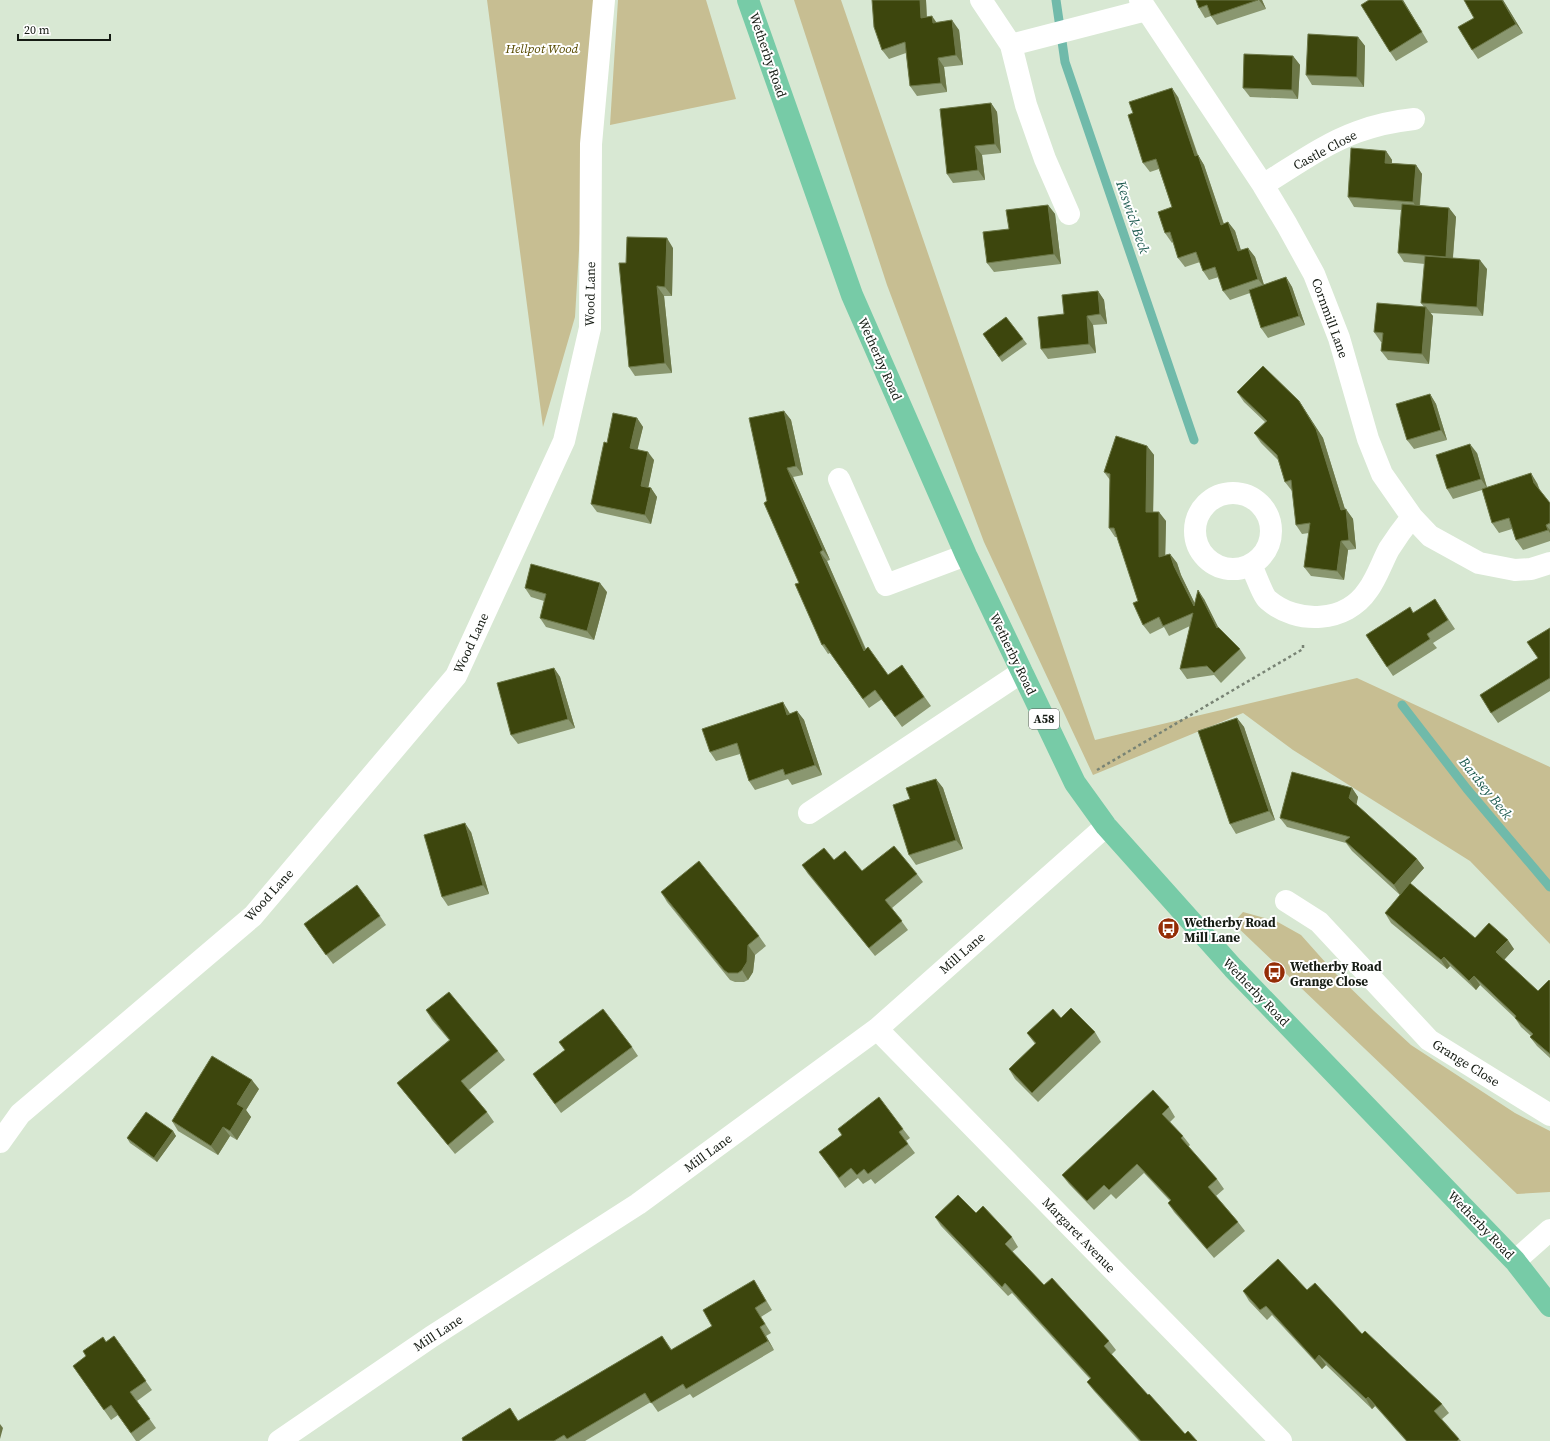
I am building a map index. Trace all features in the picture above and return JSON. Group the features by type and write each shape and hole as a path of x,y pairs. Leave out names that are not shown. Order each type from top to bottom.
{"main road":[{"name":"Wetherby Road","path":"748,0 852,295 966,555 1075,783 1106,826 1233,968 1515,1261 1550,1306"}],"street":[{"name":"Wood Lane","path":"0,1142 20,1114 253,916 456,676 564,441 590,328 591,144 604,0"},
{"path":"980,0 1011,45 1026,105 1045,159 1070,214"},
{"path":"1011,45 1105,21 1143,5"},
{"name":"Cornmill Lane","path":"1143,5 1263,185 1314,274 1339,338 1368,439 1382,474 1412,517 1430,536 1479,563 1515,570 1531,569 1550,563"},
{"name":"Castle Close","path":"1263,185 1321,149 1357,132 1394,121 1414,118"},
{"path":"839,479 886,586 966,555"},
{"path":"1251,565 1267,600 1286,612 1308,618 1331,616 1352,606 1368,590 1390,548 1412,517"},
{"path":"809,813 1022,672"},
{"name":"Mill Lane","path":"279,1441 431,1337 638,1204 877,1029 1106,826"},
{"name":"Grange Close","path":"1286,901 1319,922 1429,1040 1550,1115"},
{"name":"Margaret Avenue","path":"877,1029 1281,1441"},
{"path":"1515,1261 1550,1230"}],"path":[{"path":"1075,783 1303,649 1308,618"}],"green space":[{"name":"Hellpot Wood","path":"487,0 594,0 575,317 543,427"},
{"path":"618,0 706,0 736,99 610,125"},
{"path":"794,0 841,0 1095,740 1357,678 1550,767 1550,944 1470,861 1293,750 1243,713 1093,775 984,542 887,285"},
{"path":"1243,912 1276,921 1301,935 1334,972 1411,1045 1515,1113 1550,1131 1550,1192 1517,1194 1233,923"}],"building":[{"path":"872,0 920,0 921,18 932,16 933,23 952,20 956,55 938,58 941,83 910,86 905,42 882,50 874,27"},
{"path":"1196,0 1258,0 1211,16 1207,5 1199,8"},
{"path":"1369,0 1402,0 1422,32 1390,52 1361,5"},
{"path":"1464,0 1502,0 1516,24 1472,50 1458,27 1474,18"},
{"path":"1308,34 1358,37 1357,77 1306,75"},
{"path":"1244,54 1293,56 1292,90 1243,88"},
{"path":"1172,88 1195,156 1198,155 1221,225 1228,222 1238,251 1248,248 1258,279 1223,291 1215,267 1203,271 1196,252 1178,258 1170,232 1165,233 1158,212 1172,207 1156,159 1143,163 1128,115 1133,113 1129,102"},
{"path":"991,103 995,144 975,146 978,170 947,174 940,109"},
{"path":"1351,148 1386,151 1385,163 1416,165 1413,202 1348,197"},
{"path":"1402,204 1449,208 1446,257 1398,253"},
{"path":"1048,205 1054,254 987,263 983,232 1009,229 1006,210"},
{"path":"627,237 667,238 665,287 657,286 665,363 629,367 619,263 626,263"},
{"path":"1425,256 1480,260 1477,307 1421,303"},
{"path":"1286,277 1299,316 1261,328 1249,290"},
{"path":"1098,291 1100,314 1087,316 1089,344 1041,349 1038,317 1064,314 1062,295"},
{"path":"1377,303 1426,307 1422,354 1381,351 1383,333 1374,332"},
{"path":"1006,317 1023,339 999,357 983,334"},
{"path":"1263,366 1299,401 1316,429 1341,510 1346,509 1349,540 1341,541 1337,571 1304,567 1310,523 1296,525 1291,480 1285,482 1277,455 1254,433 1267,421 1237,392"},
{"path":"1430,394 1441,430 1407,440 1396,404"},
{"path":"784,411 796,466 787,468 823,550 820,552 864,651 868,647 888,675 902,665 924,697 895,717 875,690 863,699 824,644 822,645 795,584 799,583 764,503 767,501 749,418"},
{"path":"613,413 637,418 630,448 648,452 641,486 651,488 645,515 591,504 604,442 607,443"},
{"path":"1116,436 1147,446 1146,512 1159,512 1159,557 1170,554 1174,566 1194,606 1198,590 1217,628 1218,627 1240,649 1214,673 1207,666 1180,669 1193,613 1163,626 1159,617 1143,625 1133,603 1138,601 1114,528 1109,528 1110,474 1104,472"},
{"path":"1470,444 1481,479 1447,489 1436,455"},
{"path":"1531,473 1534,483 1550,503 1550,523 1546,525 1548,530 1516,540 1509,518 1492,523 1482,489"},
{"path":"531,564 600,583 587,631 540,618 546,594 525,588"},
{"path":"1435,599 1448,620 1427,634 1430,639 1387,667 1366,635 1410,607 1413,613"},
{"path":"1550,628 1550,678 1491,713 1480,695 1538,658 1527,642"},
{"path":"554,668 568,719 511,735 497,683"},
{"path":"783,702 787,715 797,711 815,765 785,775 783,769 749,781 737,743 710,752 702,729"},
{"path":"1237,718 1269,811 1230,824 1198,731"},
{"path":"1292,772 1352,788 1349,798 1417,859 1394,885 1345,841 1350,837 1280,818"},
{"path":"936,779 956,840 909,855 893,805 910,799 906,788"},
{"path":"465,823 483,885 442,897 424,835"},
{"path":"894,846 917,874 885,900 902,921 869,948 802,865 824,848 834,860 845,851 862,871"},
{"path":"699,861 759,936 748,945 747,962 738,973 728,973 724,970 661,892"},
{"path":"1410,883 1475,938 1489,923 1508,940 1496,952 1538,991 1549,980 1550,981 1550,1054 1530,1037 1533,1034 1515,1018 1516,1016 1474,976 1469,981 1444,957 1441,960 1385,913"},
{"path":"357,885 380,916 326,955 304,924"},
{"path":"449,992 498,1051 461,1081 487,1112 448,1145 397,1083 450,1040 426,1010"},
{"path":"1071,1008 1095,1032 1032,1093 1009,1069 1036,1043 1027,1033 1053,1009 1061,1018"},
{"path":"603,1009 632,1047 555,1104 533,1074 565,1050 559,1042"},
{"path":"212,1056 252,1080 237,1104 244,1108 230,1131 223,1127 211,1146 172,1121"},
{"path":"1153,1090 1169,1107 1162,1114 1183,1136 1181,1138 1217,1179 1208,1187 1238,1222 1207,1249 1168,1203 1171,1200 1137,1164 1109,1190 1104,1185 1087,1201 1062,1175"},
{"path":"879,1097 903,1129 899,1132 908,1144 868,1174 864,1169 857,1175 851,1168 839,1178 819,1152 842,1135 838,1129"},
{"path":"146,1112 173,1131 154,1158 127,1138"},
{"path":"958,1195 976,1213 983,1206 1012,1237 1005,1244 1044,1285 1052,1278 1109,1341 1104,1346 1185,1434 1188,1431 1197,1441 1141,1441 1087,1382 1091,1378 1005,1283 1002,1287 935,1217"},
{"path":"1278,1259 1307,1290 1315,1283 1362,1334 1365,1331 1442,1404 1434,1411 1459,1439 1457,1441 1407,1441 1368,1397 1366,1399 1319,1355 1315,1360 1266,1306 1260,1310 1243,1291"},
{"path":"754,1280 766,1301 755,1308 765,1324 760,1327 768,1341 686,1389 683,1384 651,1403 645,1393 567,1439 564,1435 554,1441 463,1441 462,1438 510,1408 518,1421 662,1336 671,1350 712,1326 703,1310"},
{"path":"114,1336 146,1381 130,1392 150,1419 131,1433 111,1405 104,1410 73,1366 86,1356 83,1351 103,1337 106,1342"}],"waterway":[{"name":"Keswick Beck","path":"1056,0 1065,62 1194,440"},
{"name":"Bardsey Beck","path":"1402,705 1467,789 1550,887"}],"place":[{"name":"Wetherby Road Mill Lane","path":"1169,929"},
{"name":"Wetherby Road Grange Close","path":"1274,973"}]}
